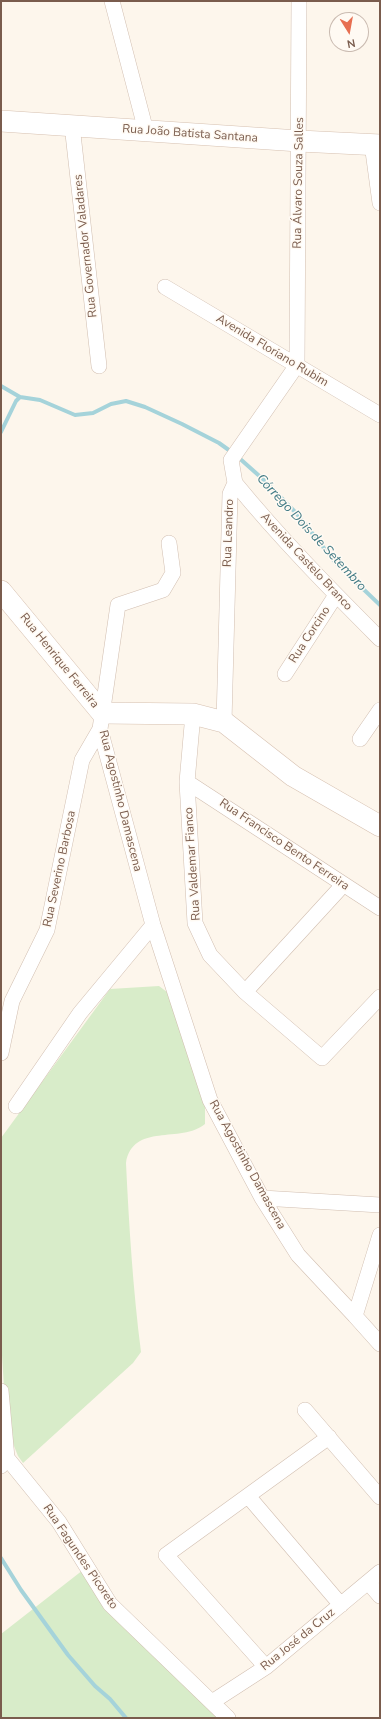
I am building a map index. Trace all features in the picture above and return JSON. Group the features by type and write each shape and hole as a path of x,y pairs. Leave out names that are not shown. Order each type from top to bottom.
{"street":[{"path":"112,1 146,131"},
{"name":"Rua Álvaro Souza Salles","path":"297,365 299,1"},
{"name":"Rua João Batista Santana","path":"1,121 376,145"},
{"name":"Rua Governador Valadares","path":"72,126 99,366"},
{"path":"376,145 380,203"},
{"name":"Avenida Floriano Rubim","path":"165,287 380,415"},
{"name":"Rua Leandro","path":"224,722 230,494 235,483 231,460 297,365"},
{"name":"Avenida Castelo Branco","path":"235,483 258,511 336,595 380,639"},
{"name":"Rua Agostinho Damascena","path":"169,543 173,572 163,590 118,605 101,721 153,925 210,1100 262,1198 298,1254 380,1344"},
{"name":"Rua Henrique Ferreira","path":"1,591 101,721 193,714 224,722 293,776 380,826"},
{"name":"Rua Corcino","path":"285,674 336,595"},
{"path":"360,740 380,710"},
{"name":"Rua Valdemar Fianco","path":"193,714 188,782 195,923 210,955 244,992 322,1058 380,997"},
{"name":"Rua Severino Barbosa","path":"1,1053 6,1001 47,930 82,760 101,721"},
{"name":"Rua Francisco Bento Ferreira","path":"188,782 380,908"},
{"path":"244,992 343,885"},
{"path":"16,1106 80,1013 153,925"},
{"path":"262,1198 380,1205"},
{"path":"355,1316 380,1235"},
{"path":"1,1390 4,1462"},
{"path":"305,1410 380,1497"},
{"path":"266,1667 166,1555 329,1437"},
{"name":"Rua Fagundes Picoreto","path":"4,1462 59,1522 110,1604 228,1718"},
{"path":"248,1496 341,1605"},
{"name":"Rua José da Cruz","path":"212,1702 266,1667 380,1572"},
{"path":"368,1582 380,1596"}],"green space":[{"path":"159,986 167,992 205,1104 205,1124 195,1130 184,1133 148,1138 138,1142 130,1150 126,1163 128,1210 141,1352 133,1363 23,1463 18,1456 10,1436 6,1420 1,1339 1,1138 110,989"},
{"path":"83,1570 224,1718 1,1718 1,1634"}],"waterway":[{"name":"Córrego Dois de Setembro","path":"1,386 20,397 40,400 75,415 93,413 111,404 126,401 145,407 182,424 219,443 233,453"},
{"path":"1,432 16,401 20,397"},
{"name":"Córrego Dois de Setembro","path":"238,457 265,481 297,514 335,562 380,605"},
{"path":"1,1558 21,1590 68,1655 126,1718"}]}
